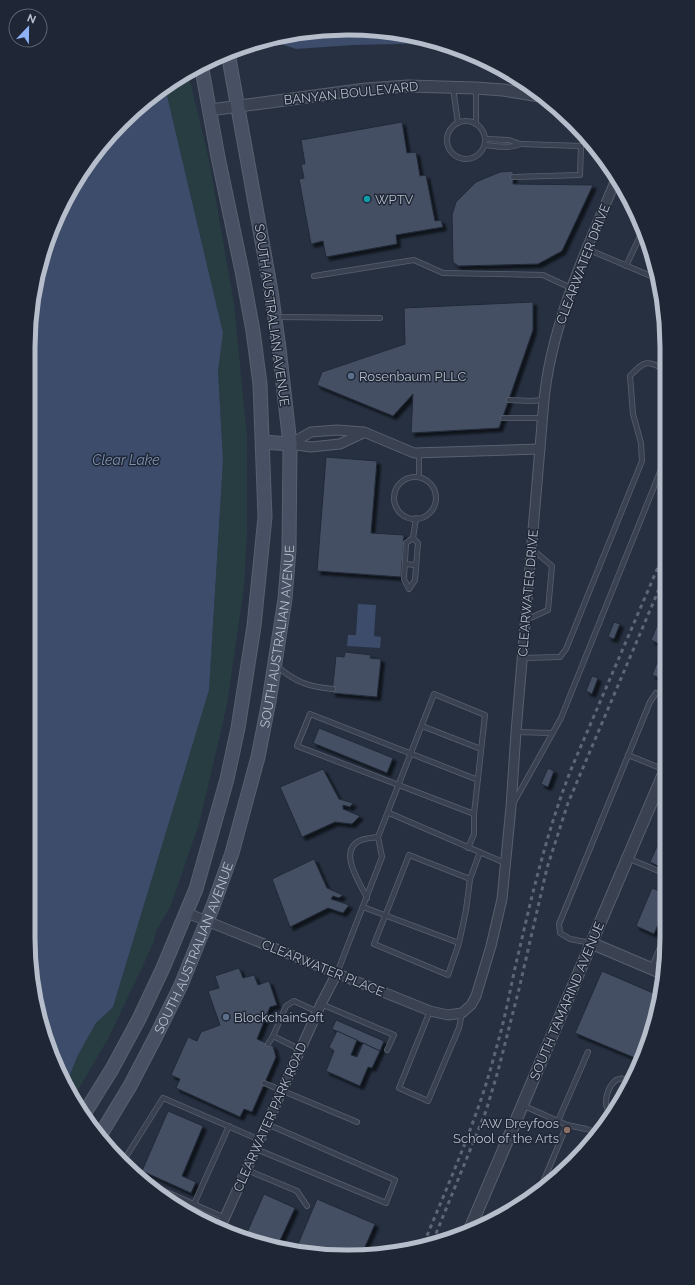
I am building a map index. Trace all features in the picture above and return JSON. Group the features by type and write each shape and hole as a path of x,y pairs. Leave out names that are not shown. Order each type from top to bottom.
{"main road":[{"name":"SOUTH AUSTRALIAN AVENUE","path":"103,1131 130,1086 181,985 208,922 232,853 248,798 261,743 275,665 287,579 290,444 274,316 229,59"},
{"name":"SOUTH AUSTRALIAN AVENUE","path":"87,1109 112,1069 139,1019 187,913 198,882 227,779 246,684 254,626 265,517 260,384 253,331 242,271 218,157 202,71"},
{"path":"263,442 290,444"}],"street":[{"name":"BANYAN BOULEVARD","path":"210,110 366,89 408,86 453,86 503,90 530,94"},
{"name":"CLEARWATER DRIVE","path":"462,1013 471,1005 476,996 491,946 502,899 511,807 544,400 550,360 558,326 571,288 613,184"},
{"path":"290,444 311,432 337,430 364,432 414,453 540,449"},
{"path":"290,444 311,447 340,444 364,432"},
{"name":"SOUTH TAMARIND AVENUE","path":"472,1224 660,781"},
{"name":"CLEARWATER PLACE","path":"187,913 430,1011 448,1015 462,1013"},
{"path":"591,943 658,971"},
{"name":"CLEARWATER PARK ROAD","path":"223,1222 320,1008 338,973"}],"lane":[{"path":"453,86 458,123"},
{"path":"476,88 476,124"},
{"path":"470,121 476,124 484,133 486,139 486,145 483,151 479,156 473,159 466,160 454,156 447,144 447,138 453,126 458,123 470,121"},
{"path":"486,139 509,140 520,144"},
{"path":"486,145 501,147 520,144 581,146 580,175 513,177"},
{"path":"626,266 639,237"},
{"path":"587,249 651,276"},
{"path":"314,276 414,260 443,273 543,275 571,288"},
{"path":"274,316 380,318"},
{"path":"522,658 560,657 566,650 642,461 642,443 633,414 630,376 640,364 648,363 660,367"},
{"path":"509,400 544,400"},
{"path":"503,418 543,418"},
{"path":"419,453 419,477"},
{"path":"511,807 561,718 660,472"},
{"path":"412,477 419,477 425,479 434,489 436,496 433,509 423,517 409,518 398,510 394,497 396,490 405,480 412,477"},
{"path":"413,538 418,543 415,580 409,589 404,579 406,544 413,538 416,518"},
{"path":"526,620 548,610 552,573 552,566 532,549"},
{"path":"405,564 416,565"},
{"path":"275,665 288,676 297,681 316,688 333,689"},
{"path":"591,943 570,940 560,933 559,924 650,702 656,693"},
{"path":"367,898 350,862 351,850 359,841 378,837 434,694 485,715 474,814 474,834 468,848"},
{"path":"474,814 297,746 310,714 478,780"},
{"path":"422,726 481,749"},
{"path":"516,732 552,733"},
{"path":"628,755 660,767"},
{"path":"388,813 505,863"},
{"name":"CLEARWATER PARK ROAD","path":"338,973 382,857 378,837"},
{"path":"470,879 408,855 374,944 448,975 459,944 466,910 470,879 480,852"},
{"path":"627,858 660,872"},
{"path":"363,907 459,944"},
{"path":"652,969 659,951"},
{"path":"268,1044 286,1006 294,1001 320,1008 394,1034 387,1050"},
{"path":"430,1011 399,1088 428,1101 459,1028 462,1013"},
{"path":"272,1036 301,1050"},
{"path":"558,1121 588,1052"},
{"path":"608,1109 605,1101 613,1082 618,1079 626,1079"},
{"path":"264,1083 357,1122"},
{"path":"126,1157 163,1098 260,1140"},
{"path":"522,1105 558,1121 592,1131"},
{"path":"256,1149 386,1203 395,1180 267,1124"},
{"path":"544,1181 567,1124"},
{"path":"194,1204 229,1126"},
{"path":"247,1170 297,1191 307,1206"},
{"path":"167,1192 194,1204 223,1222"}],"green space":[{"path":"189,78 209,160 234,304 247,436 247,531 244,587 227,705 199,824 171,905 156,931 153,944 108,1039 76,1093 68,1079 78,1055 96,1023 113,1007 209,689 223,460 218,371 223,333 166,93"}],"water":[{"path":"348,35 388,38 418,44 353,45 296,49 281,44 281,43 287,41 307,38"},
{"name":"Clear Lake","path":"166,93 223,333 218,371 223,460 209,690 113,1007 96,1023 78,1055 68,1079 59,1057 46,1018 41,998 36,958 36,327 41,287 52,247 67,209 77,191 100,157 113,141 141,113"},
{"path":"358,604 376,605 374,636 381,637 380,648 347,646 348,635 356,635"}],"building":[{"name":"WPTV","path":"402,122 407,153 416,152 420,176 426,175 435,221 441,220 443,227 396,235 397,244 326,257 323,241 311,244 299,179 304,178 301,164 305,164 301,140"},
{"path":"513,171 513,184 593,185 562,251 538,264 458,266 453,262 452,215 456,202 476,182 500,172"},
{"path":"533,302 533,330 499,428 411,433 413,394 393,416 317,385 322,372 405,344 404,308"},
{"path":"326,457 377,461 371,533 404,535 401,577 317,571"},
{"path":"660,619 660,644 651,640"},
{"path":"614,622 620,624 614,639 608,637"},
{"path":"345,652 371,655 370,658 381,659 377,697 332,693 336,656 344,657"},
{"path":"659,658 660,658 660,678 652,675"},
{"path":"592,676 598,678 592,694 586,691"},
{"path":"319,728 393,758 387,773 313,743"},
{"path":"548,768 554,771 548,787 541,784"},
{"path":"323,769 339,799 353,803 350,807 343,805 343,809 360,816 352,824 335,822 302,837 280,787"},
{"path":"660,840 660,867 650,862"},
{"path":"314,859 327,888 343,895 339,898 333,896 331,899 349,905 343,913 328,908 290,927 272,879"},
{"path":"652,888 660,891 660,920 654,934 636,926"},
{"path":"239,968 243,978 254,975 258,985 269,981 277,1005 270,1007 257,1039 273,1046 276,1057 252,1112 244,1109 240,1117 176,1088 180,1079 171,1075 188,1037 197,1041 201,1032 220,1025 208,991 219,988 215,976"},
{"path":"602,971 655,994 649,1018 636,1058 575,1033"},
{"path":"336,1020 384,1041 380,1051 332,1029"},
{"path":"337,1031 357,1040 351,1055 357,1057 363,1043 380,1051 372,1068 368,1067 360,1086 326,1071 334,1051 329,1047"},
{"path":"168,1111 203,1126 182,1176 196,1182 191,1193 142,1171"},
{"path":"264,1194 295,1208 279,1242 247,1233"},
{"path":"317,1199 375,1224 364,1249 327,1249 297,1246"}],"railway":[{"path":"425,1240 452,1176 486,1083 501,1030 537,879 556,811 572,767 660,563"},
{"path":"435,1237 486,1111 519,989 547,868 568,803 660,587"}],"place":[{"name":"WPTV","path":"367,199"},
{"name":"Rosenbaum PLLC","path":"351,376"},
{"name":"BlockchainSoft","path":"226,1017"},
{"name":"AW Dreyfoos School of the Arts","path":"567,1130"}]}
